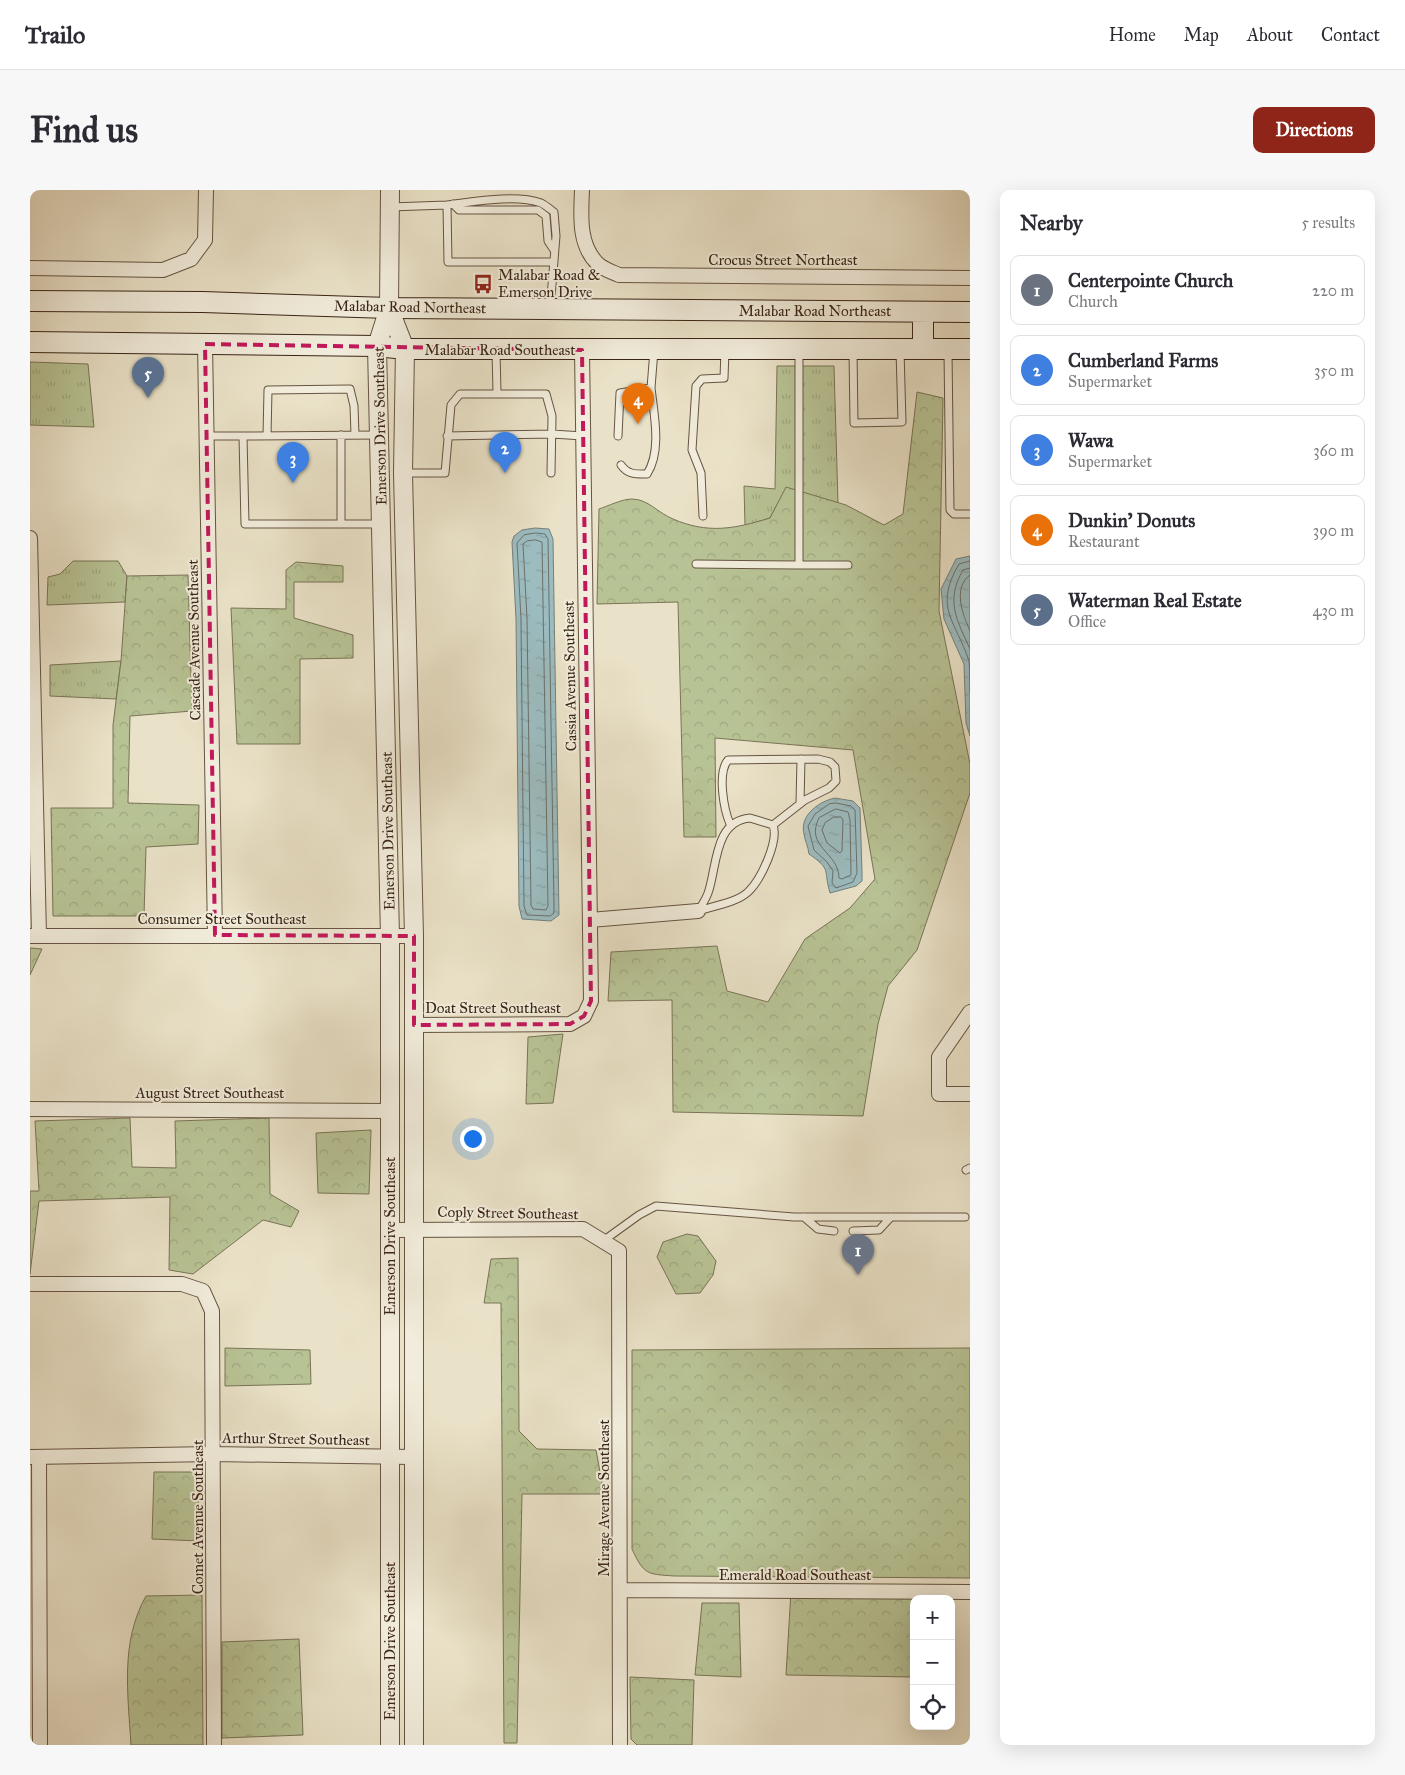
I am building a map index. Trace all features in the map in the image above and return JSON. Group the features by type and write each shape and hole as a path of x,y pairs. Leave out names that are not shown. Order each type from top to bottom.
{"main road":[{"name":"Malabar Road Northeast","path":"30,301 203,302 389,308 970,312"},
{"path":"923,312 923,349"},
{"name":"Malabar Road Southeast","path":"30,342 377,346 405,349 970,349"}],"street":[{"path":"30,268 163,270 191,259 205,240 206,190"},
{"name":"Crocus Street Northeast","path":"582,190 582,231 586,248 598,265 619,275 970,278"},
{"path":"389,308 390,198"},
{"name":"Emerson Drive Southeast","path":"389,308 377,346 390,937 391,1230 388,1456 390,1745"},
{"name":"Emerson Drive Southeast","path":"389,308 405,349 403,473 414,936 415,1229 412,1457 414,1745"},
{"name":"Cascade Avenue Southeast","path":"205,344 215,935"},
{"name":"Cassia Avenue Southeast","path":"582,350 591,1001"},
{"path":"30,538 34,936"},
{"path":"590,920 698,911"},
{"name":"Consumer Street Southeast","path":"34,936 414,936"},
{"name":"Doat Street Southeast","path":"414,1025 570,1024 584,1016 591,1001"},
{"path":"970,1012 939,1057 939,1094 970,1094"},
{"name":"August Street Southeast","path":"30,1109 391,1111"},
{"name":"Coply Street Southeast","path":"391,1230 583,1229 619,1251"},
{"name":"Mirage Avenue Southeast","path":"619,1251 620,1745"},
{"name":"Comet Avenue Southeast","path":"30,1284 182,1284 203,1291 212,1312 214,1745"},
{"name":"Arthur Street Southeast","path":"35,1457 214,1454 412,1457"},
{"path":"35,1457 40,1745"},
{"name":"Emerald Road Southeast","path":"620,1590 970,1592"}],"lane":[{"path":"390,198 450,205 459,202 514,200 542,203 554,212 556,236 550,309"},
{"path":"450,205 448,262 554,262"},
{"path":"496,348 497,393"},
{"path":"799,349 799,564"},
{"path":"853,349 854,422 902,422 900,349"},
{"path":"948,349 950,510 954,514 970,514"},
{"path":"621,465 626,472 647,474 653,465 655,454 650,388 654,350"},
{"path":"703,516 701,473 692,450 696,386 702,379 724,378 725,350"},
{"path":"618,436 620,393 650,388"},
{"path":"267,436 268,390 350,389 354,406 355,434"},
{"path":"403,473 445,473 451,405 460,394 497,393 546,394 552,416 551,473"},
{"path":"447,436 552,434 583,436"},
{"path":"341,435 341,524"},
{"path":"207,436 379,435"},
{"path":"242,436 245,524 381,524"},
{"path":"696,564 848,565"},
{"path":"800,804 801,759"},
{"path":"730,824 724,812 722,776 724,765 728,760 801,759 830,762 835,767 837,775 836,780 829,788 800,804 773,825"},
{"path":"740,818 750,818 773,825 776,832 773,845 761,872 749,892 737,899 698,911 709,893 718,850 730,824 740,818"},
{"path":"603,1241 656,1206 804,1217 965,1217"},
{"path":"804,1217 818,1229 834,1231"},
{"path":"853,1231 879,1230 890,1217"}],"highlighted area":[{"path":"205,344 582,350 591,1001 584,1016 570,1024 414,1025 414,936 215,935"}],"green space":[{"path":"30,362 88,364 94,427 30,425"},
{"path":"777,366 834,366 838,503 786,488 770,518 745,526 744,486 775,489"},
{"path":"917,392 943,398 939,611 970,764 970,793 917,950 888,986 878,1024 863,1116 673,1112 672,1000 608,1001 611,952 717,946 727,991 768,1002 805,939 850,908 875,879 853,750 715,738 716,837 684,837 678,602 597,604 599,509 632,499 643,501 673,519 686,524 710,528 733,527 770,518 786,487 846,505 884,525 903,514"},
{"path":"73,561 118,561 127,576 125,602 47,605 48,577 60,574"},
{"path":"296,562 343,566 343,582 294,582 294,618 353,635 353,658 300,659 300,744 237,744 231,608 286,609 286,570"},
{"path":"188,575 192,711 130,716 128,803 199,805 198,844 146,847 144,916 53,916 51,808 113,808 113,725 121,661 127,576"},
{"path":"121,661 116,699 50,696 50,665"},
{"path":"30,948 42,949 30,975"},
{"path":"563,1034 553,1103 526,1104 528,1037"},
{"path":"130,1118 132,1167 176,1168 175,1121 269,1118 270,1194 299,1211 291,1227 263,1220 193,1274 169,1270 170,1197 39,1201 30,1274 30,1191 39,1191 35,1121"},
{"path":"371,1130 369,1194 318,1193 316,1133"},
{"path":"687,1234 698,1236 716,1261 713,1275 700,1293 676,1294 657,1257 663,1242"},
{"path":"518,1258 519,1431 537,1449 596,1450 604,1494 522,1494 517,1743 504,1743 501,1303 484,1303 491,1259"},
{"path":"225,1348 310,1350 311,1384 225,1386"},
{"path":"970,1348 970,1578 674,1576 647,1572 640,1564 632,1549 632,1350"},
{"path":"154,1472 198,1472 199,1541 152,1539"},
{"path":"791,1591 928,1592 928,1595 910,1595 910,1677 786,1675"},
{"path":"202,1595 203,1745 131,1745 128,1688 129,1650 132,1632 146,1596"},
{"path":"702,1603 739,1603 741,1677 695,1675"},
{"path":"299,1639 303,1735 222,1738 222,1642"},
{"path":"630,1677 694,1680 692,1745 637,1745 631,1739"}],"water":[{"path":"535,528 549,529 553,539 559,915 551,921 522,919 519,906 516,619 512,542 514,536 522,530"},
{"path":"970,556 970,736 966,723 964,664 944,619 941,589 956,559"},
{"path":"835,798 853,801 860,808 862,881 856,886 830,893 826,870 821,863 809,854 803,827 812,810 823,802"}],"place":[{"name":"Malabar Road & Emerson Drive","path":"483,284"},
{"name":"Waterman Real Estate","path":"148,398"},
{"name":"Dunkin' Donuts","path":"638,424"},
{"name":"Cumberland Farms","path":"505,473"},
{"name":"Wawa","path":"293,483"},
{"name":"Centerpointe Church","path":"858,1275"}]}
